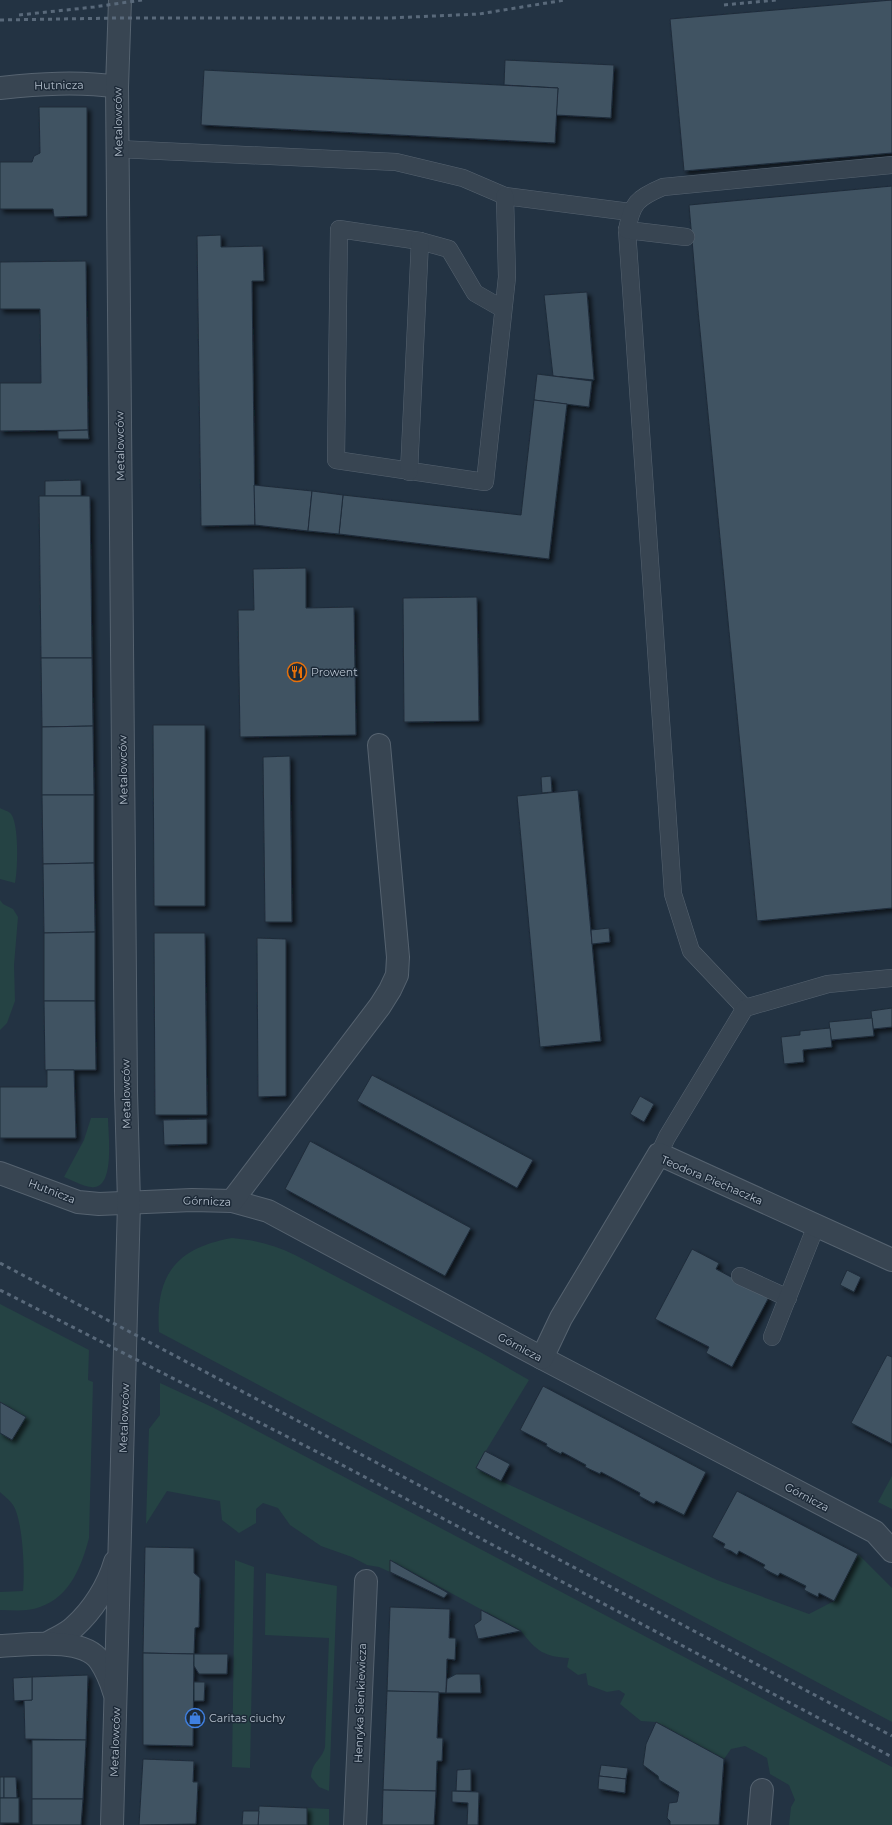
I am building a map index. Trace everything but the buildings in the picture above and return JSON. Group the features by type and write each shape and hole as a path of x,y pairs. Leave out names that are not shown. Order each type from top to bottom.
{"street":[{"name":"Metalowców","path":"112,1825 129,1203 126,1092 117,87 120,0"},
{"name":"Hutnicza","path":"0,88 33,85 78,84 98,84 117,87"},
{"path":"232,1201 380,1006 397,975 397,934 379,745"},
{"name":"Teodora Piechaczka","path":"542,1358 561,1318 659,1154 892,1260"},
{"name":"Hutnicza","path":"0,1173 78,1202 99,1204 129,1203"},
{"name":"Górnicza","path":"129,1203 192,1200 232,1201 268,1211 542,1358 884,1537 892,1551"},
{"name":"Metalowców","path":"48,1643 74,1628 91,1609 105,1586 114,1564 120,1539"},
{"name":"Henryka Sienkiewicza","path":"355,1825 366,1581"},
{"path":"0,1646 48,1643 72,1646 92,1653 100,1660 107,1675 116,1705"},
{"path":"759,1825 762,1790"}],"lane":[{"path":"118,149 396,162 463,178 505,196 630,212"},
{"path":"746,1008 691,951 673,894 627,230 630,212 642,196 663,187 892,165"},
{"path":"503,309 475,293 449,249 420,241 339,229 336,460 409,472 485,482 507,277 505,196"},
{"path":"627,230 686,237"},
{"path":"409,472 420,241"},
{"path":"659,1154 667,1137 746,1008 828,984 892,978"},
{"path":"772,1337 816,1226"},
{"path":"740,1276 788,1298"}],"green space":[{"path":"0,808 9,812 14,819 17,837 17,868 15,883 0,879"},
{"path":"0,900 3,904 13,909 18,917 14,965 15,1001 7,1023 0,1030"},
{"path":"91,1118 108,1118 109,1160 104,1180 99,1186 91,1187 64,1177 84,1140"},
{"path":"232,1238 249,1240 280,1248 295,1255 482,1353 529,1380 476,1467 501,1481 717,1580 809,1614 834,1601 858,1554 892,1588 892,1722 159,1332 161,1295 166,1280 173,1267 183,1257 196,1249"},
{"path":"0,1304 89,1350 88,1380 93,1382 89,1538 83,1559 73,1579 59,1596 40,1607 25,1610 0,1610 0,1592 23,1591 24,1572 21,1534 16,1512 12,1503 0,1492"},
{"path":"160,1383 212,1407 892,1767 892,1825 789,1825 791,1807 795,1800 789,1785 770,1774 767,1758 745,1746 731,1749 724,1759 656,1722 641,1721 620,1704 625,1694 619,1690 607,1692 588,1685 586,1673 578,1675 567,1667 569,1658 553,1656 542,1652 531,1644 521,1631 390,1560 390,1572 379,1567 367,1565 352,1557 321,1546 290,1525 278,1508 263,1503 256,1509 256,1523 239,1533 222,1520 220,1501 167,1491 146,1524 149,1429 160,1415"},
{"path":"892,1476 892,1509 878,1502"},
{"path":"235,1560 254,1567 250,1768 232,1767"},
{"path":"266,1573 337,1586 329,1791 319,1787 311,1777 313,1767 322,1755 325,1747 329,1638 265,1635"},
{"path":"307,1808 329,1809 329,1825 307,1825"}],"railway":[{"path":"19,15 142,0"},
{"path":"0,20 119,18 390,18 479,14 565,0"},
{"path":"724,5 776,0"},
{"path":"0,1263 892,1736"},
{"path":"0,1290 329,1458 892,1757"}],"place":[{"name":"Prowent","path":"297,672"},
{"name":"Caritas ciuchy","path":"195,1718"}]}
